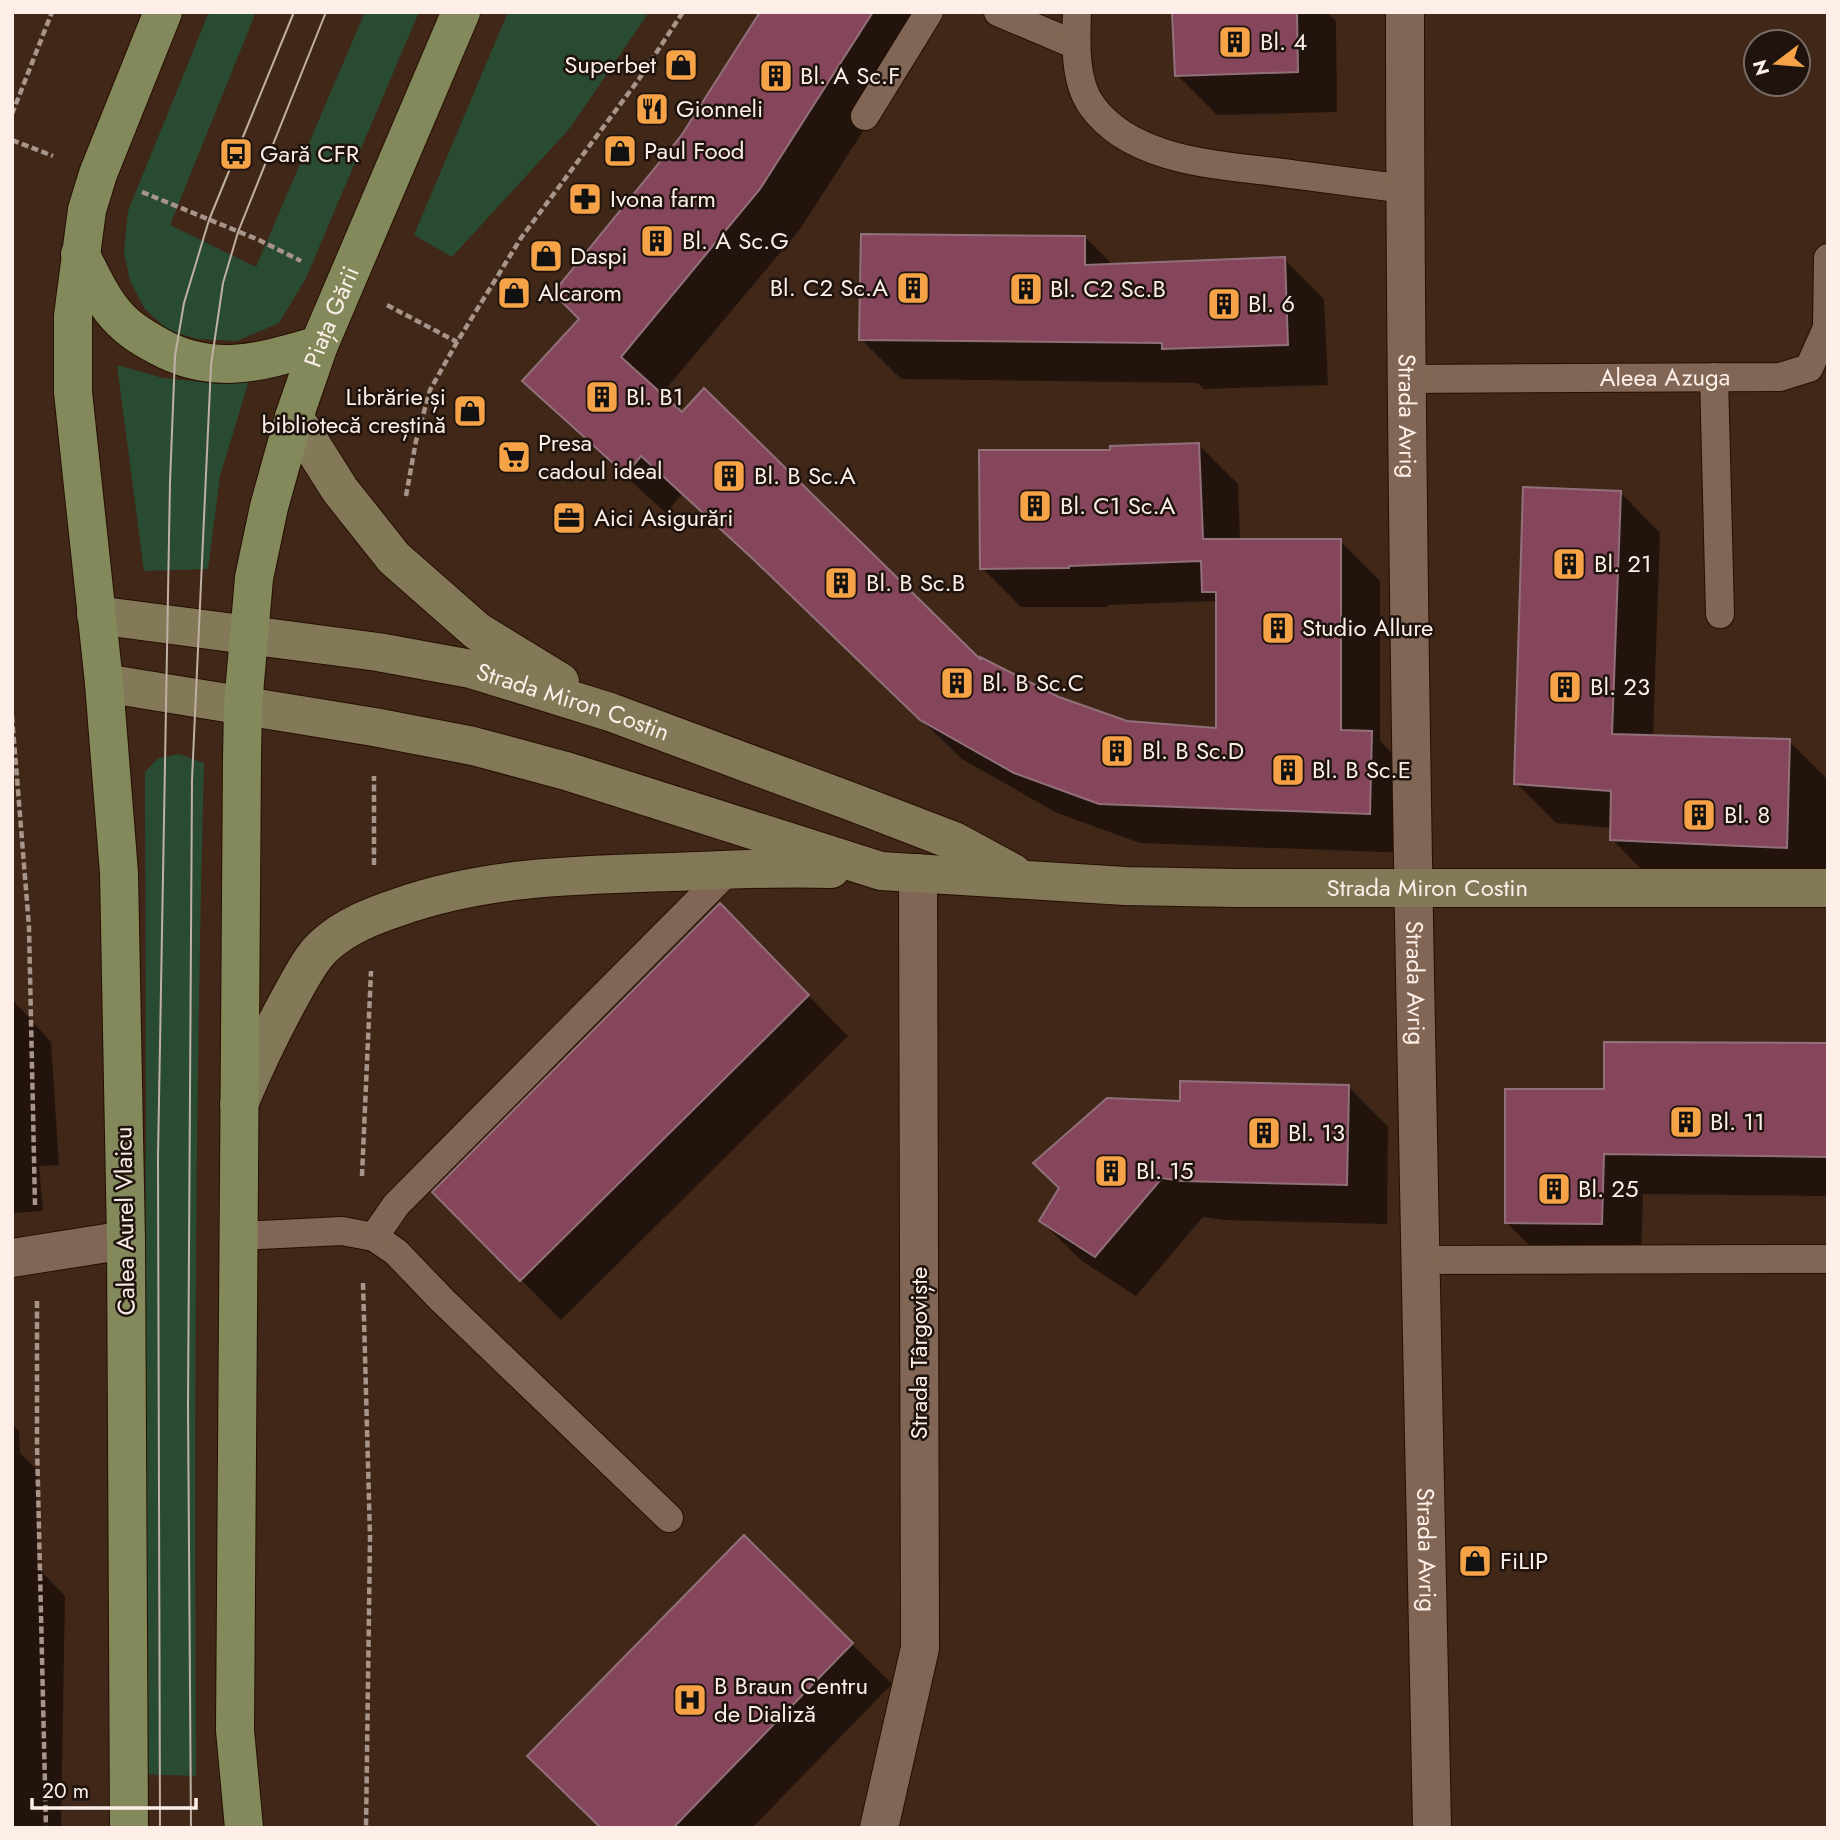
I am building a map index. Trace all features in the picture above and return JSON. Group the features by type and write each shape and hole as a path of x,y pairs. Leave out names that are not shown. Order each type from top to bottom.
{"main road":[{"path":"96,615 73,392 73,316 87,210 98,174 163,12"},
{"name":"Piața Gării","path":"249,635 254,578 269,507 294,416 319,345 461,12"},
{"path":"80,254 111,309 132,332 175,356 211,365 238,365 272,359 319,345"},
{"path":"294,416 340,490 394,558 434,596 477,631 610,712"},
{"name":"Strada Miron Costin","path":"96,615 379,652 471,669 610,712 954,841 1024,880"},
{"name":"Calea Aurel Vlaicu","path":"96,615 119,873 127,1240 129,1828"},
{"path":"244,1828 236,1730 243,705 249,635"},
{"name":"Strada Miron Costin","path":"104,684 243,705 472,746 566,771 881,871 1139,887 1828,888"},
{"path":"239,1104 265,1043 306,969 323,947 348,928 373,916 426,897 468,887 551,876 781,867 881,871"}],"street":[{"name":"Strada Avrig","path":"1405,12 1406,379 1413,888 1432,1828"},
{"name":"Strada Târgoviște","path":"879,1828 920,1648 918,873"},
{"path":"12,1258 127,1240"}],"lane":[{"path":"865,116 929,12"},
{"path":"999,12 1076,46"},
{"path":"1077,12 1076,46 1082,83 1090,104 1108,124 1136,142 1186,160 1405,189"},
{"name":"Aleea Azuga","path":"1406,379 1780,377 1809,368 1827,328 1828,258"},
{"path":"1714,377 1720,614"},
{"path":"374,1237 396,1205 729,870"},
{"path":"240,1236 342,1231 374,1237 396,1252 442,1300 669,1518"},
{"path":"1421,1260 1828,1259"}],"path":[{"path":"12,114 52,12"},
{"path":"12,140 259,240 457,342 521,237 639,79 683,12"},
{"path":"366,1828 370,1536"}],"green space":[{"path":"209,12 256,12 170,225 256,267 365,12 419,12 306,278 279,323 237,341 197,339 168,330 145,309 130,281 124,252 128,211"},
{"path":"508,12 649,12 570,128 452,257 414,235"},
{"path":"117,365 163,378 202,382 250,377 220,476 208,569 144,571"},
{"path":"179,754 204,763 196,1270 196,1776 142,1774 145,772 158,758"}],"building":[{"path":"760,12 873,12 760,189 621,357 682,412 704,388 980,659 1059,697 1127,721 1216,728 1216,592 1202,592 1201,561 1069,568 980,569 979,450 1110,450 1110,446 1199,443 1203,539 1341,539 1341,730 1372,731 1370,814 1099,804 1014,773 920,720 754,560 641,456 626,475 522,381 579,319 553,293 681,136"},
{"name":"Bl. 4","path":"1172,12 1297,12 1298,72 1175,76"},
{"path":"861,234 1085,236 1085,265 1285,257 1288,345 1162,349 1162,343 859,340"},
{"path":"1523,487 1621,491 1612,734 1790,739 1787,848 1610,840 1611,791 1514,784"},
{"path":"720,903 809,995 520,1281 432,1192"},
{"path":"1604,1042 1828,1043 1828,1157 1604,1154 1602,1224 1505,1223 1505,1089 1604,1089"},
{"path":"1180,1081 1349,1085 1347,1185 1182,1181 1162,1178 1095,1257 1039,1221 1059,1188 1033,1163 1107,1098 1180,1101"},
{"name":"B Braun Centru de Dializă","path":"744,1535 853,1643 673,1828 601,1828 527,1756"}],"tram line":[{"path":"160,1828 158,1157 170,482 175,356 184,303 209,220 294,12"},
{"path":"191,1828 188,1406 192,780 211,365 223,283 238,232 326,12"}],"place":[{"name":"Bl. 4","path":"1235,42"},
{"name":"Superbet","path":"681,65"},
{"name":"Bl. A Sc.F","path":"776,76"},
{"name":"Gionneli","path":"652,109"},
{"name":"Paul Food","path":"620,151"},
{"name":"Gară CFR","path":"236,154"},
{"name":"Ivona farm","path":"585,199"},
{"name":"Bl. A Sc.G","path":"657,241"},
{"name":"Daspi","path":"546,256"},
{"name":"Bl. C2 Sc.A","path":"913,288"},
{"name":"Bl. C2 Sc.B","path":"1026,289"},
{"name":"Alcarom","path":"514,293"},
{"name":"Bl. 6","path":"1224,304"},
{"name":"Bl. B1","path":"602,397"},
{"name":"Librărie și bibliotecă creștină","path":"470,411"},
{"name":"Presa cadoul ideal","path":"514,457"},
{"name":"Bl. B Sc.A","path":"729,476"},
{"name":"Bl. C1 Sc.A","path":"1035,506"},
{"name":"Aici Asigurări","path":"569,518"},
{"name":"Bl. 21","path":"1569,564"},
{"name":"Bl. B Sc.B","path":"841,583"},
{"name":"Studio Allure","path":"1278,628"},
{"name":"Bl. B Sc.C","path":"957,683"},
{"name":"Bl. 23","path":"1565,687"},
{"name":"Bl. B Sc.D","path":"1117,751"},
{"name":"Bl. B Sc.E","path":"1288,770"},
{"name":"Bl. 8","path":"1699,815"},
{"name":"Bl. 11","path":"1686,1122"},
{"name":"Bl. 13","path":"1264,1133"},
{"name":"Bl. 15","path":"1111,1171"},
{"name":"Bl. 25","path":"1554,1189"},
{"name":"FiLIP","path":"1475,1561"},
{"name":"B Braun Centru de Dializă","path":"690,1700"}]}
